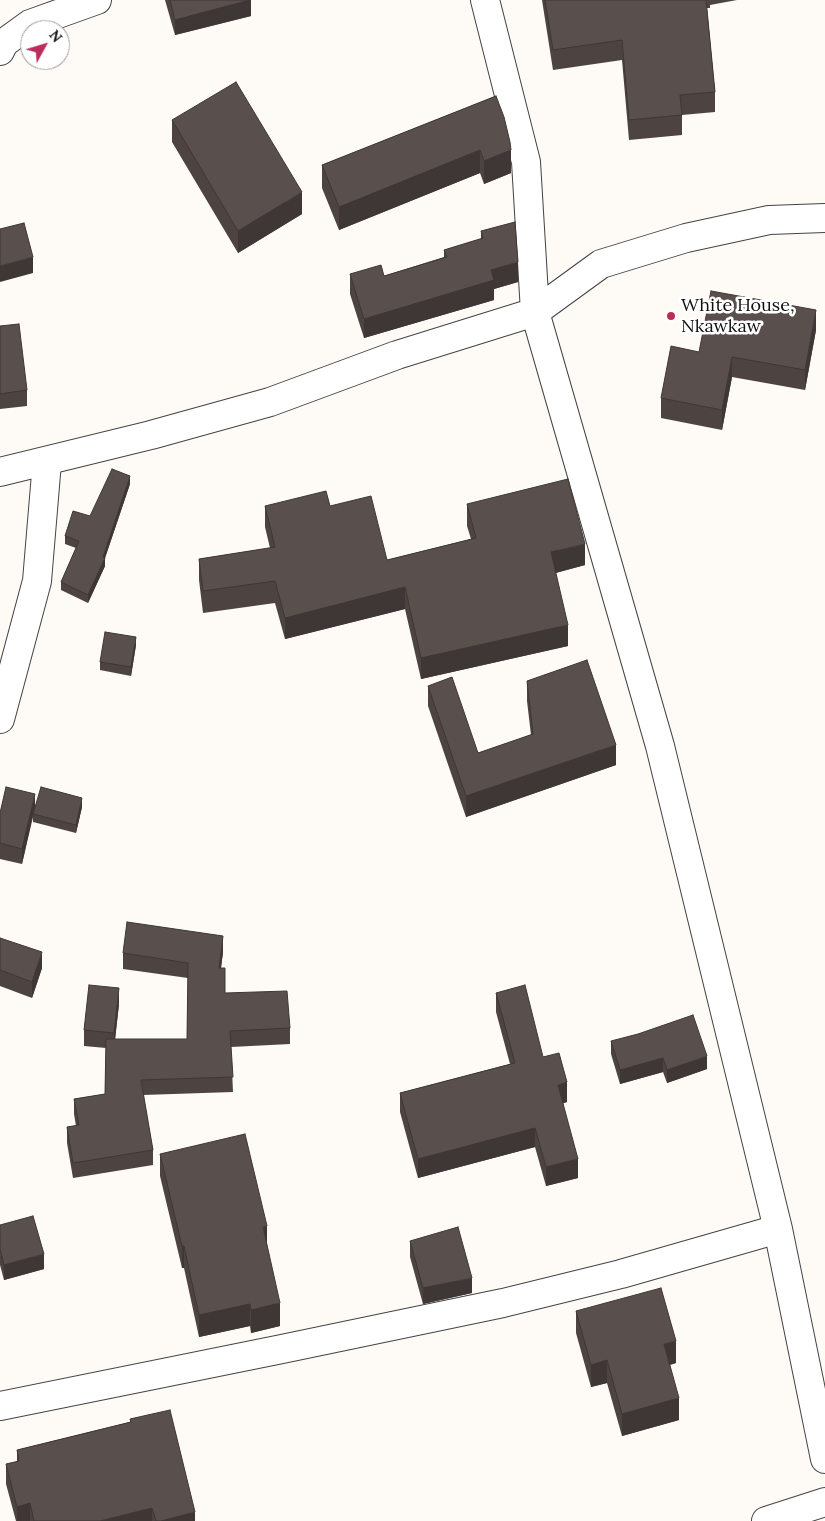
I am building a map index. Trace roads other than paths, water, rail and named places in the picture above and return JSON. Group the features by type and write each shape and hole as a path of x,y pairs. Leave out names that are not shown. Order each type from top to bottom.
{"street":[{"path":"0,51 4,43 30,24 97,0"},
{"path":"485,0 526,162 535,312 660,746 778,1229 825,1459"},
{"path":"0,472 47,462 270,402 397,355 535,312 602,264 686,238 769,220 825,218"},
{"path":"0,719 37,581 47,462"},
{"path":"0,1406 503,1303 621,1274 778,1229"},
{"path":"766,1521 825,1502"}],"place":[{"name":"White House, Nkawkaw","path":"671,316"}]}
